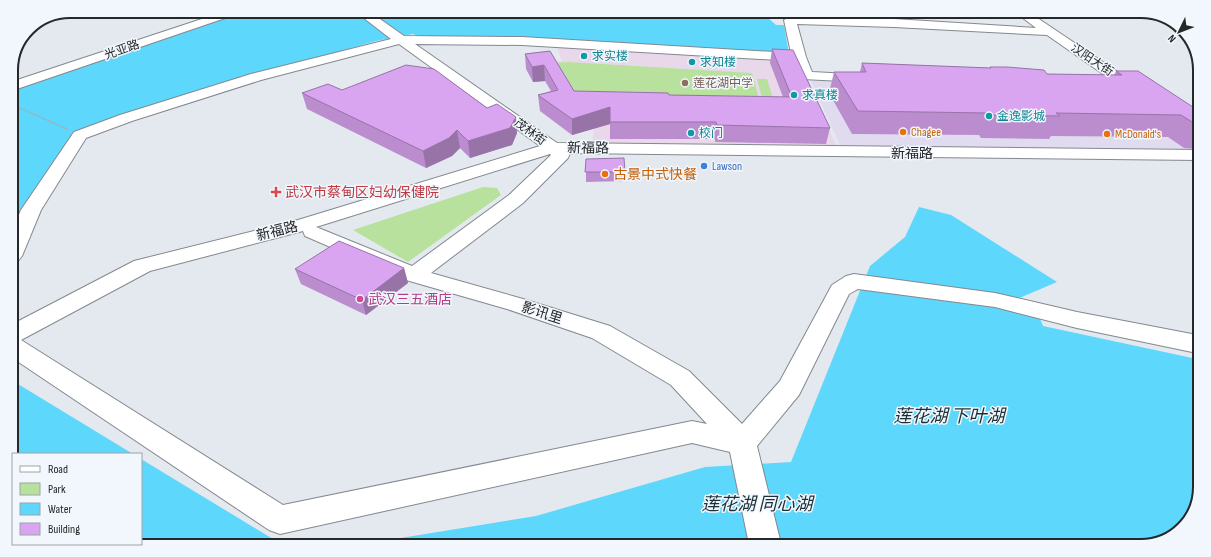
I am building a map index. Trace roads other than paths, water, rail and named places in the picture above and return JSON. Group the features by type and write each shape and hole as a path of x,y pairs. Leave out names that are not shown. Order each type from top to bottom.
{"street":[{"name":"光亚路","path":"18,85 215,18"},
{"name":"茂林街","path":"371,18 557,151 516,200 414,275"},
{"name":"汉阳大街","path":"1029,18 1131,87 1149,93 1042,18"},
{"path":"874,78 807,76 799,57 790,20 893,19 1050,32"},
{"path":"18,240 31,210 80,135 126,118 256,77 402,40 522,41 799,57"},
{"path":"1108,86 1131,87"},
{"name":"新福路","path":"18,330 142,266 305,224 557,151 1193,154"},
{"name":"新福路","path":"18,340 141,276 312,232 557,151 1193,162"},
{"name":"影讯里","path":"312,232 414,275 515,304 601,332 680,378 742,443"},
{"path":"742,443 790,388 840,290 854,281 995,300 1077,320 1193,343"},
{"path":"18,349 280,520 692,432 742,443"},
{"path":"742,443 764,539"}],"water":[{"path":"226,18 768,18 776,25 784,25 789,54 423,38 413,34 376,41 243,79 81,130 18,229 18,88"},
{"name":"莲花湖 下叶湖","path":"919,207 951,215 1057,282 1017,299 1034,304 1043,326 1193,358 1192,497 1186,513 1175,526 1164,534 1141,539 395,539 536,516 705,467 791,462 870,266 905,237"},
{"path":"18,384 131,453 18,453"},
{"path":"142,460 273,539 142,539"}],"place":[{"name":"求实楼","path":"584,56"},
{"name":"求知楼","path":"692,62"},
{"name":"莲花湖中学","path":"685,83"},
{"name":"求真楼","path":"794,95"},
{"name":"金逸影城","path":"989,116"},
{"name":"Chagee","path":"903,132"},
{"name":"校门","path":"691,133"},
{"name":"McDonald's","path":"1107,134"},
{"name":"Lawson","path":"704,166"},
{"name":"古景中式快餐","path":"605,174"},
{"name":"武汉市蔡甸区妇幼保健院","path":"276,192"},
{"name":"武汉三五酒店","path":"360,299"}],"water label":[{"name":"莲花湖 同心湖","path":"757,504"}]}
